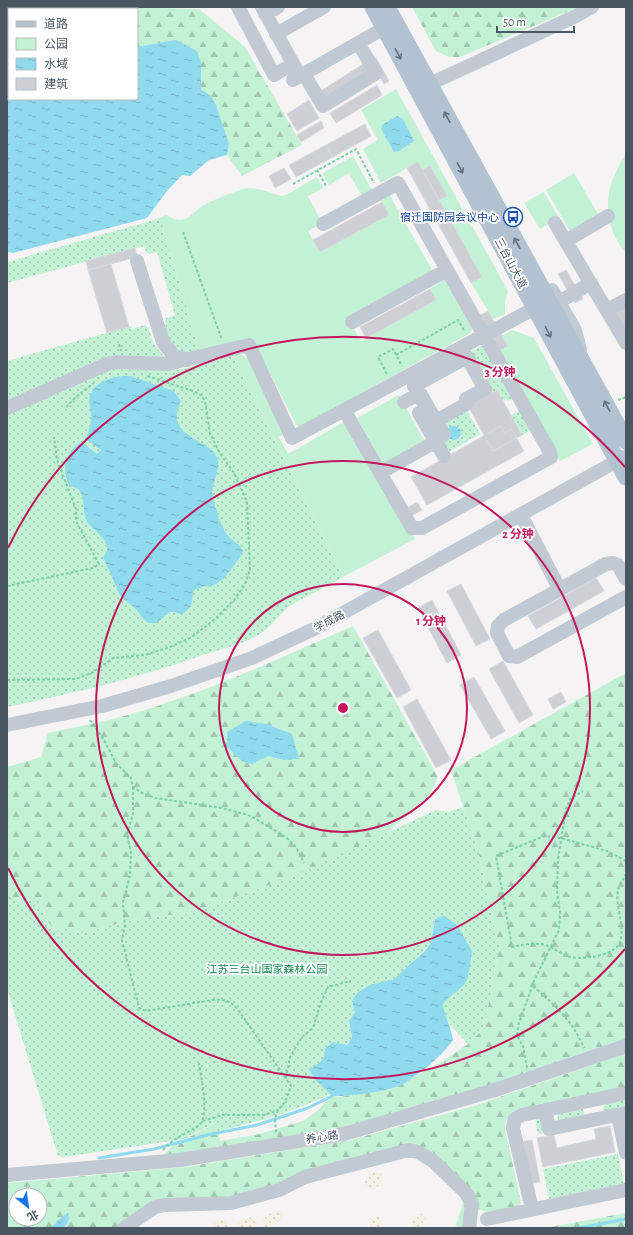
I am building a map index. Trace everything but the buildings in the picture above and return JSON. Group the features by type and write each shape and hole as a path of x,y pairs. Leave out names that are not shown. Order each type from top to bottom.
{"main road":[{"name":"三台山大道","path":"373,7 389,19 535,308 602,433 623,451"},
{"name":"三台山大道","path":"423,87 529,266 585,366 623,451"}],"street":[{"path":"238,7 274,75 293,64"},
{"path":"278,7 263,10 299,77 324,106 376,73 358,43"},
{"path":"276,34 324,7"},
{"path":"423,87 576,16 592,7"},
{"path":"299,77 358,43 389,19"},
{"path":"323,224 398,183 550,452 551,457 428,524 417,529 412,528 344,410"},
{"path":"566,241 608,216"},
{"path":"555,223 626,343"},
{"path":"137,261 162,342 173,355 187,360"},
{"path":"529,266 549,284 575,330 585,366"},
{"path":"352,322 447,270"},
{"path":"557,298 588,279"},
{"path":"606,310 626,300"},
{"path":"7,408 107,364 117,362 168,364 248,346 292,438 535,308"},
{"path":"411,398 414,386 467,357 485,389 466,399 468,403 436,421"},
{"path":"400,380 444,456"},
{"path":"380,473 444,435 436,421 434,422 411,398"},
{"name":"学成路","path":"7,725 81,710 171,686 252,658 316,628 521,515 623,451"},
{"path":"521,515 560,590"},
{"path":"626,579 618,565 613,562 606,564 504,620 498,626 497,633 509,656 517,657 626,597"},
{"name":"养心路","path":"7,1175 180,1160 344,1134 527,1079 626,1046"},
{"path":"532,1209 513,1128 518,1116 626,1093"},
{"path":"589,1101 594,1120"},
{"path":"545,1110 549,1129 622,1114 626,1154"},
{"path":"124,1228 155,1207 165,1205 231,1203 279,1190 305,1177 409,1150 418,1152 433,1161 470,1197 471,1210 469,1228"},
{"path":"475,1228 487,1219 626,1190"},
{"path":"471,1210 487,1219"}],"path":[{"path":"293,184 356,149 380,193"},
{"path":"317,170 326,186"},
{"path":"183,232 226,350"},
{"path":"396,355 458,320 470,342"},
{"path":"392,349 396,355 400,380 378,357 392,349"},
{"path":"7,680 75,679 92,674 114,658 145,654 170,647 192,637 215,619 235,599 245,584 250,570 247,502 234,473 219,452 210,433 205,401 201,395 197,393 146,376"},
{"path":"66,408 77,396 99,380"},
{"path":"7,586 93,568 99,564 76,521 76,509 57,460 54,437"},
{"path":"81,710 98,731 116,763 131,778 133,787 133,814 128,834 131,853 130,876 123,902 125,925 122,940 139,1008 146,1011 153,1011 212,1000 223,999 231,1002 240,1011 291,1086 285,1102 278,1110 275,1118 277,1144"},
{"path":"133,787 142,793 155,798 222,808 251,816 287,838 296,847 304,863"},
{"path":"527,1079 526,1060 517,1036 518,1026 532,986 559,930 560,912 557,891 558,859 566,809 570,799 583,790"},
{"path":"626,861 607,851 562,838 544,836 496,856 512,947 540,944 552,947 569,957 586,958 612,952 620,944 623,932 618,901 618,888 626,874"},
{"path":"286,1080 286,1071 290,1057 302,1037 313,1028 321,1002 328,987 351,981"},
{"path":"532,986 566,1016 578,1033 589,1059"},
{"path":"199,1063 204,1109 202,1121"},
{"path":"154,1162 175,1138 202,1121 222,1115 264,1115 278,1110"}],"green space":[{"path":"55,7 99,8 56,8"},
{"path":"120,7 199,9 245,47 302,145 242,176 227,155 229,143 216,105 211,96 201,89 201,63 154,45 138,47 138,8 118,8"},
{"path":"412,7 579,7 460,57 449,57 436,51"},
{"path":"396,89 508,291 505,302 505,314 493,319 471,283 482,277 418,162 381,183 363,149 378,140 361,110"},
{"path":"626,154 626,253 612,229 608,204 609,191 613,179"},
{"path":"353,156 373,192 363,198 349,173 329,185 323,173"},
{"path":"574,173 601,219 573,236 546,190"},
{"path":"317,177 323,188 308,196 322,223 308,231 320,252 389,215 380,199 389,194 432,270 348,318 361,341 436,300 430,289 446,278 473,329 469,334 301,426 297,426 253,340 200,353 160,218 166,215 177,220 185,219 210,202 228,194 248,188 262,190 281,196 286,195"},
{"path":"544,192 559,218 540,229 524,203"},
{"path":"160,218 200,353 179,350 173,346 169,340 165,327 166,318 175,315 157,252 147,254 144,246 7,283 7,262"},
{"path":"145,325 148,327 154,344 166,359 127,358 7,401 7,361 131,326 132,329"},
{"path":"512,330 534,338 593,444 560,461 499,351 502,336"},
{"path":"483,345 515,398 508,401 507,399 503,401 497,390 487,396 467,361 453,361"},
{"path":"236,353 249,360 285,433 279,437 288,454 344,422 349,424 415,539 343,577 232,354"},
{"path":"232,354 343,577 291,605 264,631 253,638 131,678 7,707 7,413 103,369 179,370"},
{"path":"399,395 426,444 385,467 357,418"},
{"path":"465,407 480,434 448,452 433,424"},
{"path":"523,409 534,429 522,435 511,415"},
{"path":"353,626 438,777 430,794 384,836 290,878 190,913 137,919 82,933 74,930 55,931 48,922 37,897 20,903 7,895 7,767 41,757 48,733 128,715 186,696 214,686"},
{"path":"626,673 626,1041 497,1084 345,1129 161,1157 173,1146 217,1122 220,1141 259,1134 303,1121 317,1111 332,1096 341,1097 404,1083 443,1061 468,1044 484,1028 499,947 479,855 451,770"},
{"name":"江苏三台山国家森林公园","path":"463,807 479,855 499,947 484,1028 468,1044 449,1023 445,1012 443,1004 449,995 463,987 435,919 431,943 406,970 394,979 356,994 352,1001 355,1012 349,1021 352,1037 348,1045 333,1042 320,1063 323,1086 330,1094 289,1111 233,1128 218,1131 216,1122 184,1139 64,1157 58,1156 7,989 7,895 20,903 37,897 48,922 55,931 65,928 82,933 137,919 190,913 290,878 436,810 448,812"},
{"path":"626,1053 626,1089 512,1115 506,1120 505,1129 521,1203 506,1210 488,1212 478,1209 422,1151 243,1197 174,1200 118,1228 64,1228 69,1220 56,1223 50,1228 7,1228 7,1183 186,1167 351,1140 474,1106"},
{"path":"626,1100 626,1108 603,1111 603,1107 606,1104"},
{"path":"583,1109 585,1116 558,1121 557,1113"},
{"path":"540,1118 543,1133 538,1134 535,1119"},
{"path":"618,1154 624,1184 549,1199 543,1169"},
{"path":"462,1194 467,1201 467,1228 455,1228 463,1203"},
{"path":"626,1213 626,1227 621,1228 545,1228"}],"sand":[{"path":"375,1171 382,1174 382,1180 378,1187 370,1190 365,1183 366,1179"},
{"path":"279,1210 282,1212 282,1215 279,1221 274,1225 265,1227 263,1220 265,1216"},
{"path":"420,1213 425,1216 426,1220 420,1226 414,1228 411,1226 412,1218"},
{"path":"373,1216 377,1216 381,1222 377,1228 373,1228 369,1224 369,1220"},
{"path":"252,1217 257,1223 256,1228 234,1228 241,1220"},
{"path":"219,1220 224,1220 228,1225 227,1228 213,1228 213,1224"}],"water":[{"path":"7,7 56,8 8,8 8,100 138,100 138,47 176,40 197,51 201,63 201,89 211,96 216,105 229,143 227,155 209,160 190,176 182,175 167,191 147,218 13,253 7,252"},
{"path":"397,116 403,119 414,141 399,151 394,152 381,129 382,125"},
{"path":"119,376 130,376 174,391 181,401 177,413 177,421 180,427 191,437 210,449 218,460 218,470 212,493 213,499 224,529 243,551 224,579 210,587 205,586 194,590 191,606 186,611 182,614 169,612 156,623 149,623 144,620 136,609 121,597 103,557 107,552 105,542 87,521 84,513 82,496 77,488 70,486 67,480 65,468 68,456 76,446 82,442 97,454 101,450 86,439 90,428 90,395 93,390 102,382 107,380"},
{"path":"454,426 459,428 461,433 459,438 454,440 449,438 447,433 449,428"},
{"path":"246,721 267,724 292,734 299,759 284,760 268,756 252,764 242,761 227,747 227,732"},
{"path":"444,916 457,925 472,951 468,976 465,984 443,1004 453,1040 431,1063 418,1074 399,1086 370,1093 349,1096 332,1096 315,1079 309,1069 321,1062 325,1049 333,1042 348,1045 352,1037 349,1021 355,1012 352,1001 356,994 370,985 394,979 424,952 431,943 435,919"},
{"path":"68,1212 69,1220 64,1228 50,1228"}],"waterway":[{"path":"99,1158 154,1149 207,1135 257,1125 308,1108 332,1096"},
{"path":"579,1228 626,1219"}],"place":[{"name":"宿迁国防园会议中心","path":"513,217"}]}
